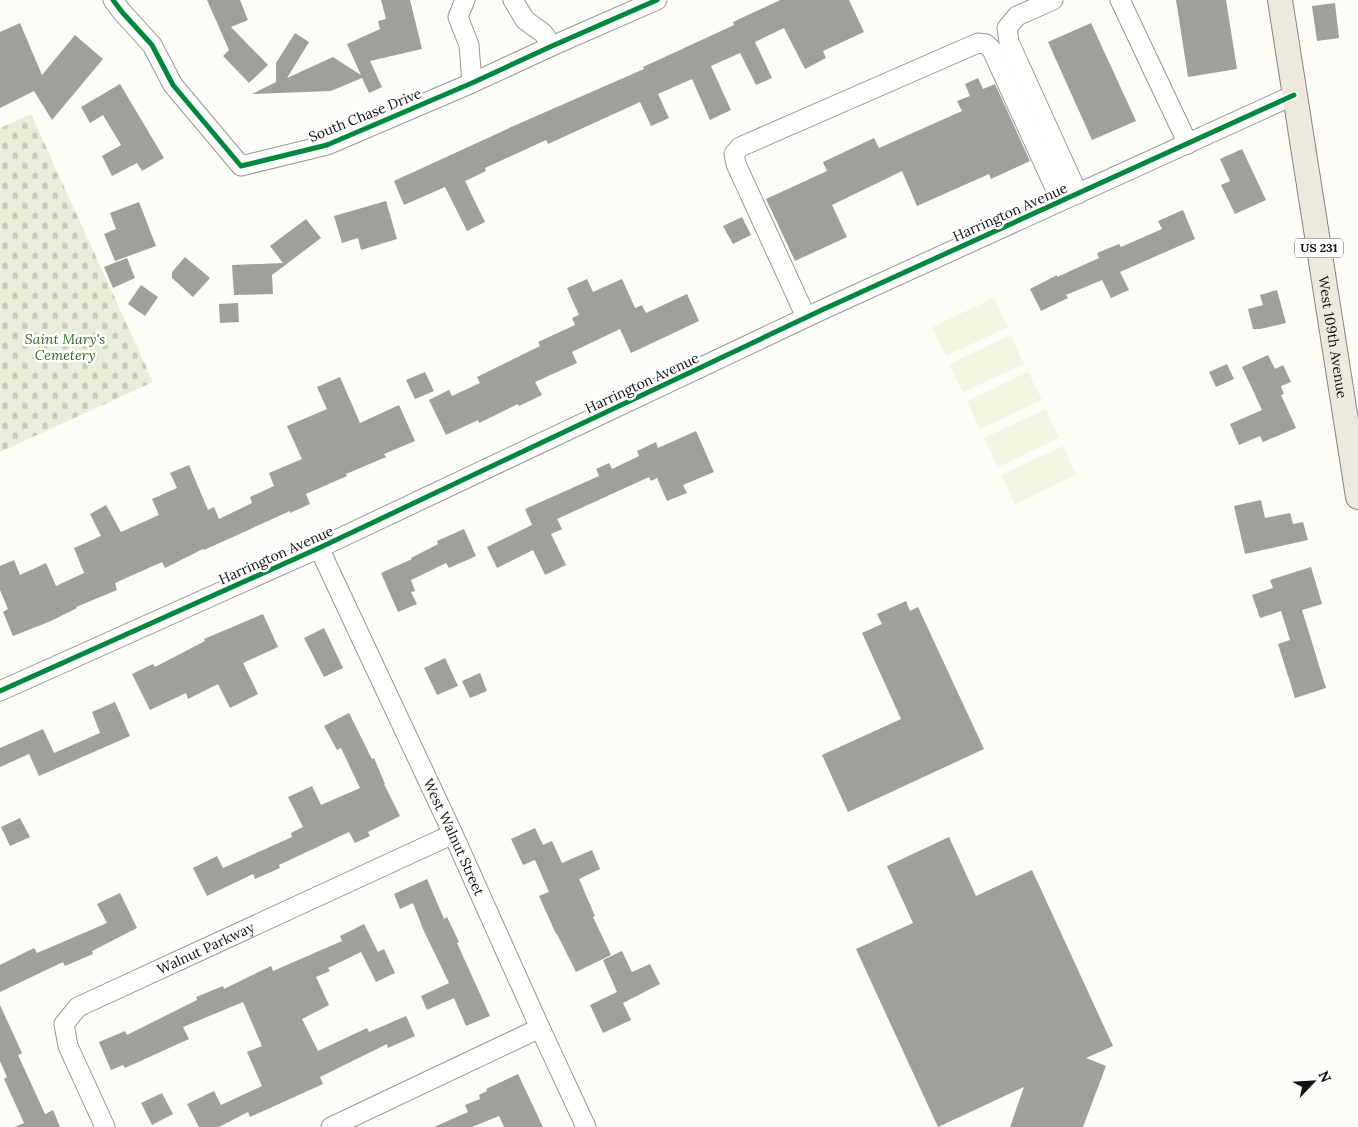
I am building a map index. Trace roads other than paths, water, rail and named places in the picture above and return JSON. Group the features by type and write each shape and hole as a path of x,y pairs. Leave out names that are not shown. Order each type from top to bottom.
{"main road":[{"name":"West 109th Avenue","path":"1280,0 1358,497"}],"street":[{"name":"South Chase Drive","path":"113,0 152,44 173,85 241,166 327,145 472,83 657,0"},
{"path":"465,0 458,17 469,44 472,83"},
{"path":"513,0 525,20 543,33 552,46"},
{"path":"1053,0 1016,16 1007,28 1008,42 1078,194"},
{"path":"1120,0 1188,144"},
{"path":"806,317 736,164 734,154 740,147 978,43 986,44 992,50 1061,201"},
{"name":"Harrington Avenue","path":"0,691 319,548 806,317 1294,96"},
{"name":"West Walnut Street","path":"319,548 453,834 586,1127"},
{"name":"Walnut Parkway","path":"105,1127 68,1046 64,1024 78,1007 453,834"},
{"path":"331,1127 540,1028"}],"park label":[{"name":"Saint Mary's Cemetery","path":"65,348"}]}
